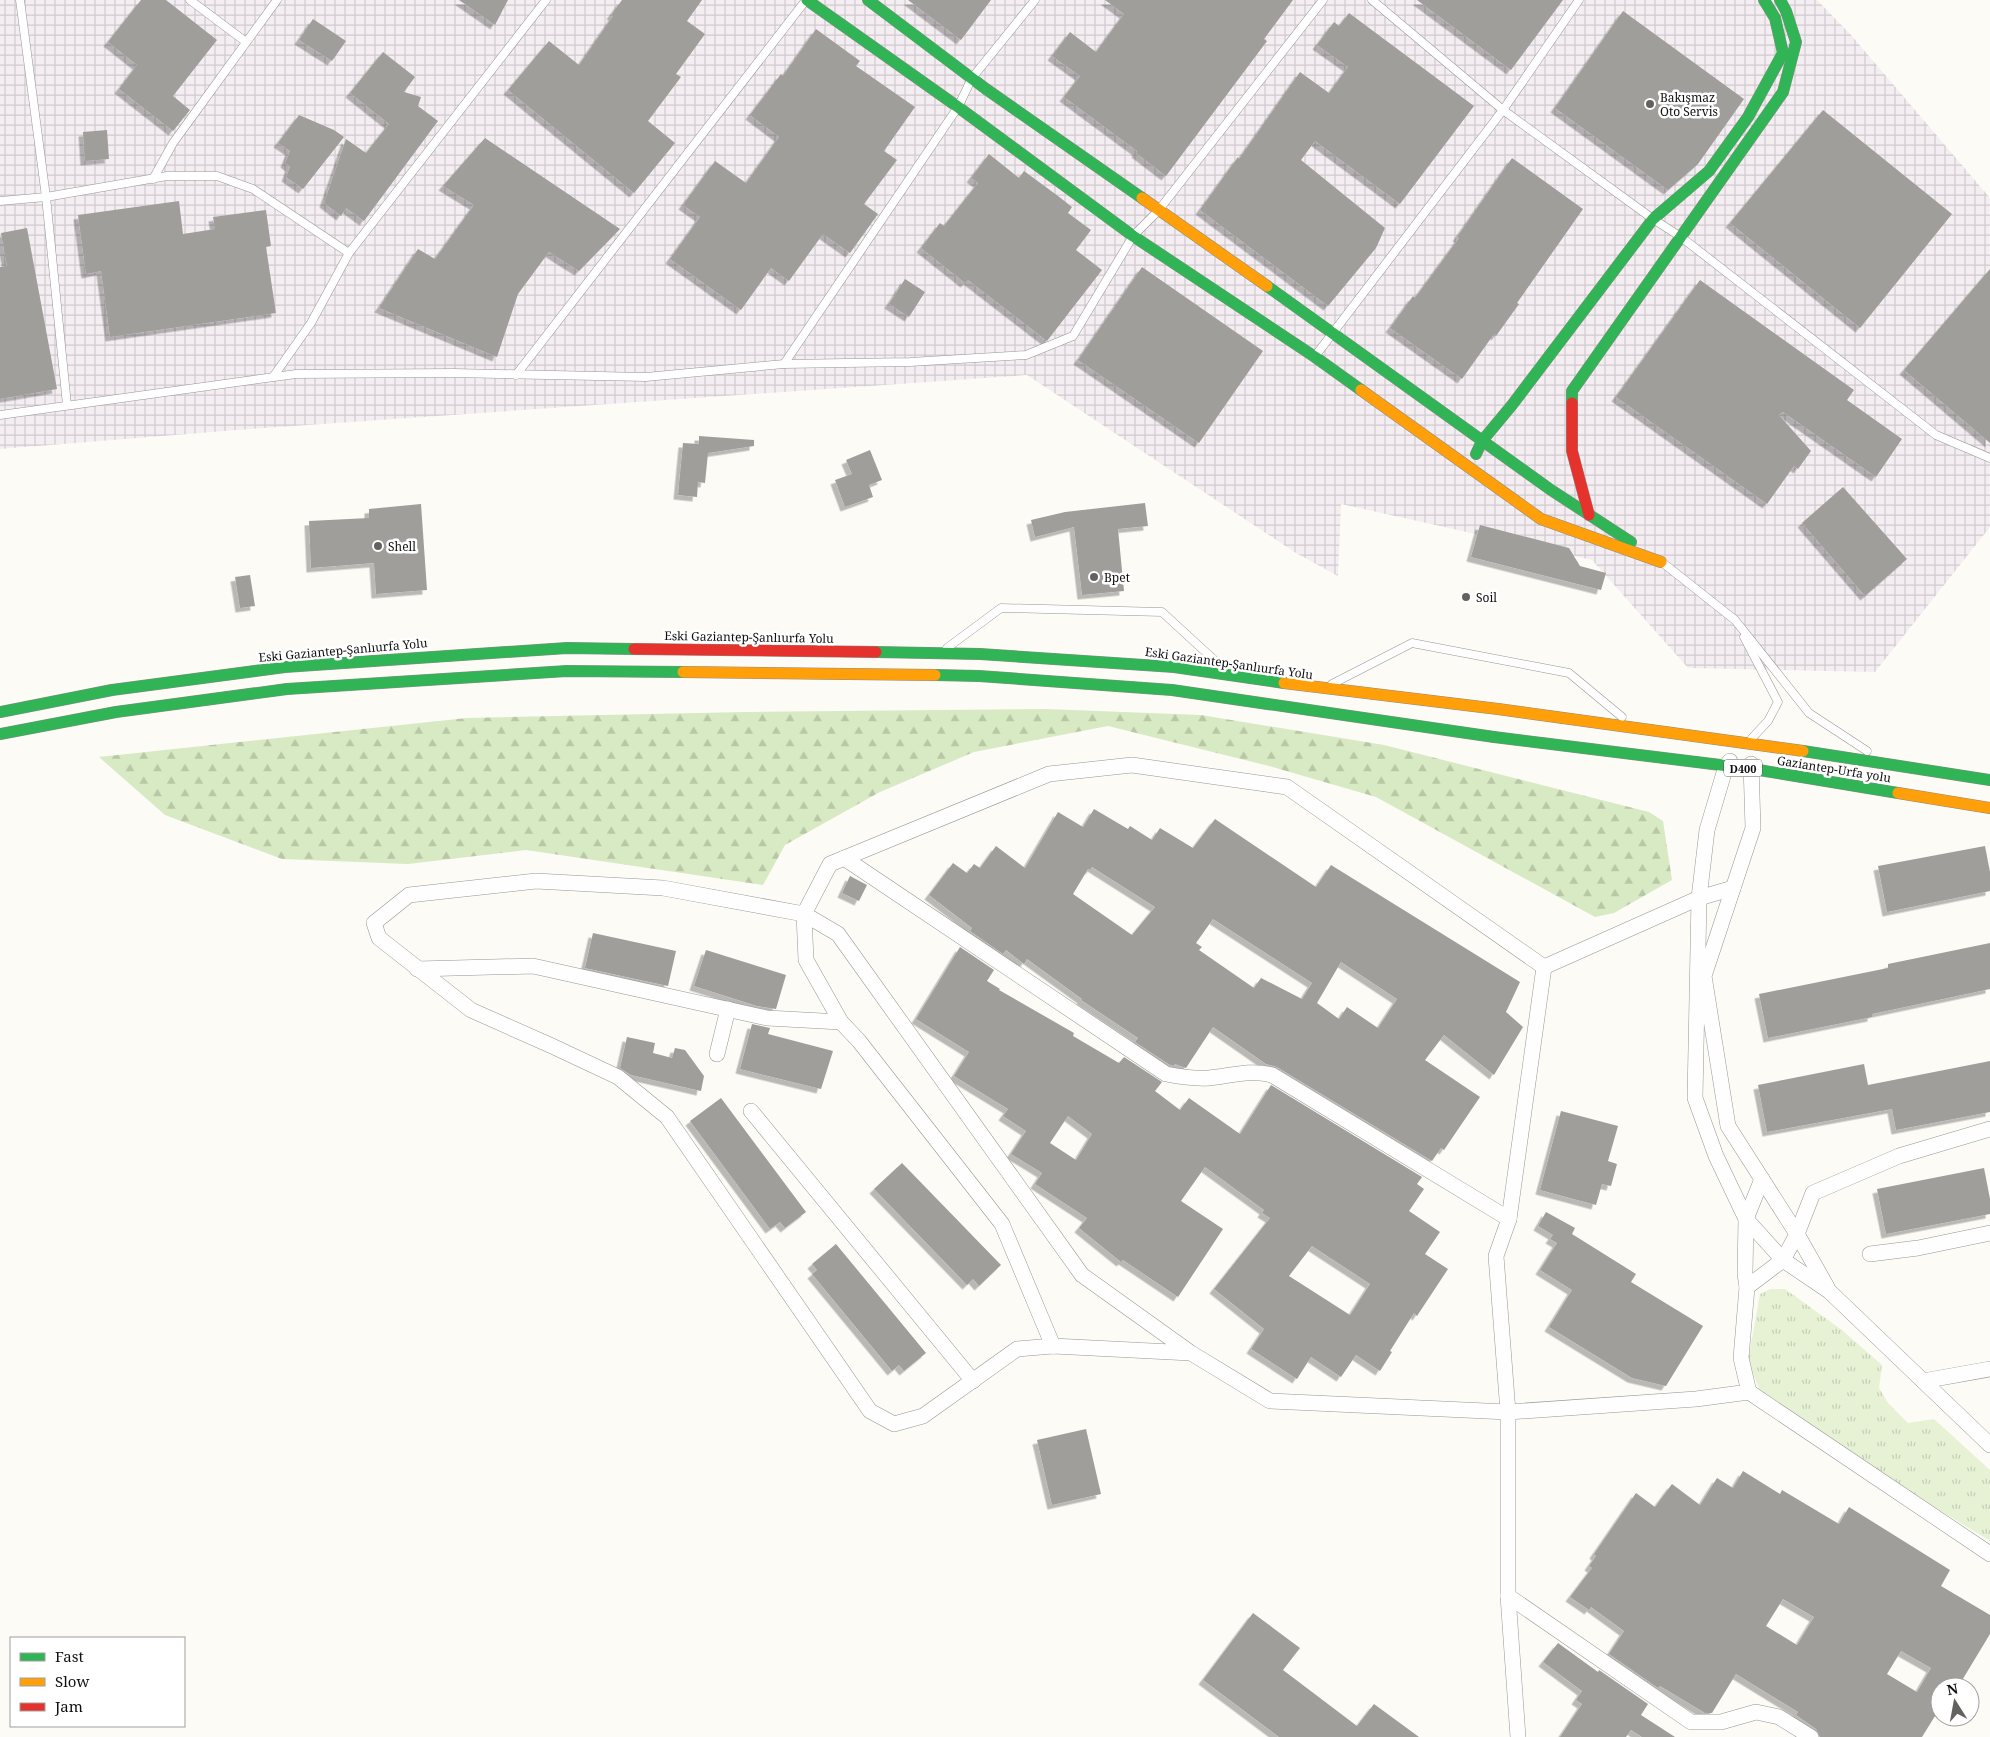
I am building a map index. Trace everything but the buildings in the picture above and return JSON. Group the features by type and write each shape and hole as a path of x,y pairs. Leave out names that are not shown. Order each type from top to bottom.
{"main road":[{"path":"807,0 958,107 1133,236 1315,357 1541,519 1661,562"},
{"path":"868,0 972,78 1158,211 1334,333 1482,441 1661,562"},
{"path":"1469,469 1482,441 1512,405 1653,219 1709,171 1748,117 1783,52 1775,18 1764,0"},
{"path":"1589,515 1572,451 1572,391 1783,92 1796,42 1786,11 1780,0"},
{"name":"Eski Gaziantep-Şanlıurfa Yolu","path":"0,712 112,690 285,667 567,648 980,654 1174,668 1321,689 1498,709"},
{"name":"Gaziantep-Urfa yolu","path":"0,734 116,712 287,689 436,678 567,671 979,676 1172,690 1494,737 1753,769 1990,808"},
{"name":"Gaziantep-Urfa yolu","path":"1498,709 1990,780"}],"street":[{"path":"1746,744 1726,766 1707,830 1699,898 1695,1098 1716,1156 1746,1220 1783,1260 1829,1291 1990,1445"},
{"path":"1746,744 1753,769 1753,828 1704,976 1728,1126 1798,1234 1829,1291"},
{"path":"1054,1346 1002,1224 859,1041 841,1022 806,960 804,914 830,864 1049,774 1132,765 1287,787 1544,966"},
{"path":"844,858 1166,1074 1185,1078 1208,1078 1259,1072 1272,1075 1509,1219"},
{"path":"1191,1353 1054,1346 1017,1349 923,1416 894,1424 870,1412 667,1117 618,1078 471,1010 379,938 374,923 409,895 536,882 663,888 804,914 838,934 1082,1275 1191,1353 1270,1401 1508,1412 1696,1399 1749,1392 1990,1554"},
{"path":"1544,966 1699,898 1733,888"},
{"path":"417,969 533,966 767,1018 841,1022"},
{"path":"1518,1737 1508,1596 1508,1412 1496,1256 1509,1219 1544,966"},
{"path":"717,1054 728,1009"},
{"path":"751,1111 972,1381"},
{"path":"1747,1287 1783,1260 1798,1234 1813,1193 1899,1156 1990,1129"},
{"path":"1749,1392 1741,1358 1747,1287 1745,1274 1746,1220 1762,1179"},
{"path":"1870,1254 1918,1248 1990,1233"},
{"path":"1923,1381 1990,1369"},
{"path":"1508,1596 1691,1722 1721,1722 1756,1712 1778,1717 1811,1737"}],"lane":[{"path":"20,0 46,197 67,405"},
{"path":"190,0 246,42"},
{"path":"153,179 173,143 277,0"},
{"path":"273,377 310,323 349,253 546,0"},
{"path":"516,376 807,0"},
{"path":"784,364 958,107 972,78 1035,0"},
{"path":"0,415 296,374 454,373 646,378 784,364 910,362 1026,355 1073,336 1133,236 1158,211 1323,0"},
{"path":"1372,0 1503,110 1653,219 1681,237 1936,435 1990,458"},
{"path":"1315,357 1503,110 1579,0"},
{"path":"0,201 46,197 167,176 217,176 253,189 349,253"},
{"path":"1661,562 1735,620 1809,713 1886,764"},
{"path":"940,653 1001,608 1162,612 1232,676"},
{"path":"1735,620 1778,702 1768,721 1746,744"},
{"path":"1321,689 1412,643 1569,673 1635,728"}],"shaded area":[{"path":"0,0 1817,0 1851,35 1990,198 1990,527 1875,672 1688,668 1592,560 1341,504 1338,576 1296,553 1027,375 250,429 0,449"}],"green space":[{"path":"1046,709 1201,715 1384,745 1649,812 1663,821 1672,880 1614,913 1595,917 1376,797 1269,766 1108,726 974,752 880,792 785,845 763,885 526,850 408,864 282,859 165,815 99,757 467,718 745,712"},
{"path":"1770,1289 1785,1289 1842,1330 1882,1365 1879,1388 1888,1403 1908,1423 1934,1419 1990,1470 1990,1541 1877,1472 1759,1389 1748,1360 1760,1294"}],"traffic: fast":[{"path":"807,0 958,107 1133,236 1315,357 1361,390"},
{"path":"868,0 986,89 1142,198"},
{"path":"1476,454 1482,441 1512,405 1653,219 1709,171 1748,117 1783,53 1775,18 1764,0"},
{"path":"1572,403 1572,391 1783,92 1796,42 1786,11 1780,0"},
{"path":"1267,286 1551,490 1631,542"},
{"path":"0,712 112,690 285,667 567,648 634,649"},
{"path":"876,652 980,654 1174,667 1284,683"},
{"path":"0,734 116,712 287,689 567,671 683,672"},
{"path":"935,675 979,676 1172,690 1494,737"},
{"path":"1494,737 1753,769 1898,793"},
{"path":"1803,751 1990,780"}],"traffic: slow":[{"path":"1142,198 1267,286"},
{"path":"1361,390 1541,519 1661,562"},
{"path":"683,672 935,675"},
{"path":"1284,683 1498,709"},
{"path":"1498,709 1803,751"},
{"path":"1898,793 1990,808"}],"traffic: jam":[{"path":"1572,403 1572,451 1589,515"},
{"path":"634,649 876,652"}],"place":[{"name":"Bakışmaz Oto Servis","path":"1650,104"},
{"name":"Shell","path":"378,546"},
{"name":"Bpet","path":"1094,577"},
{"name":"Soil","path":"1466,597"}]}
